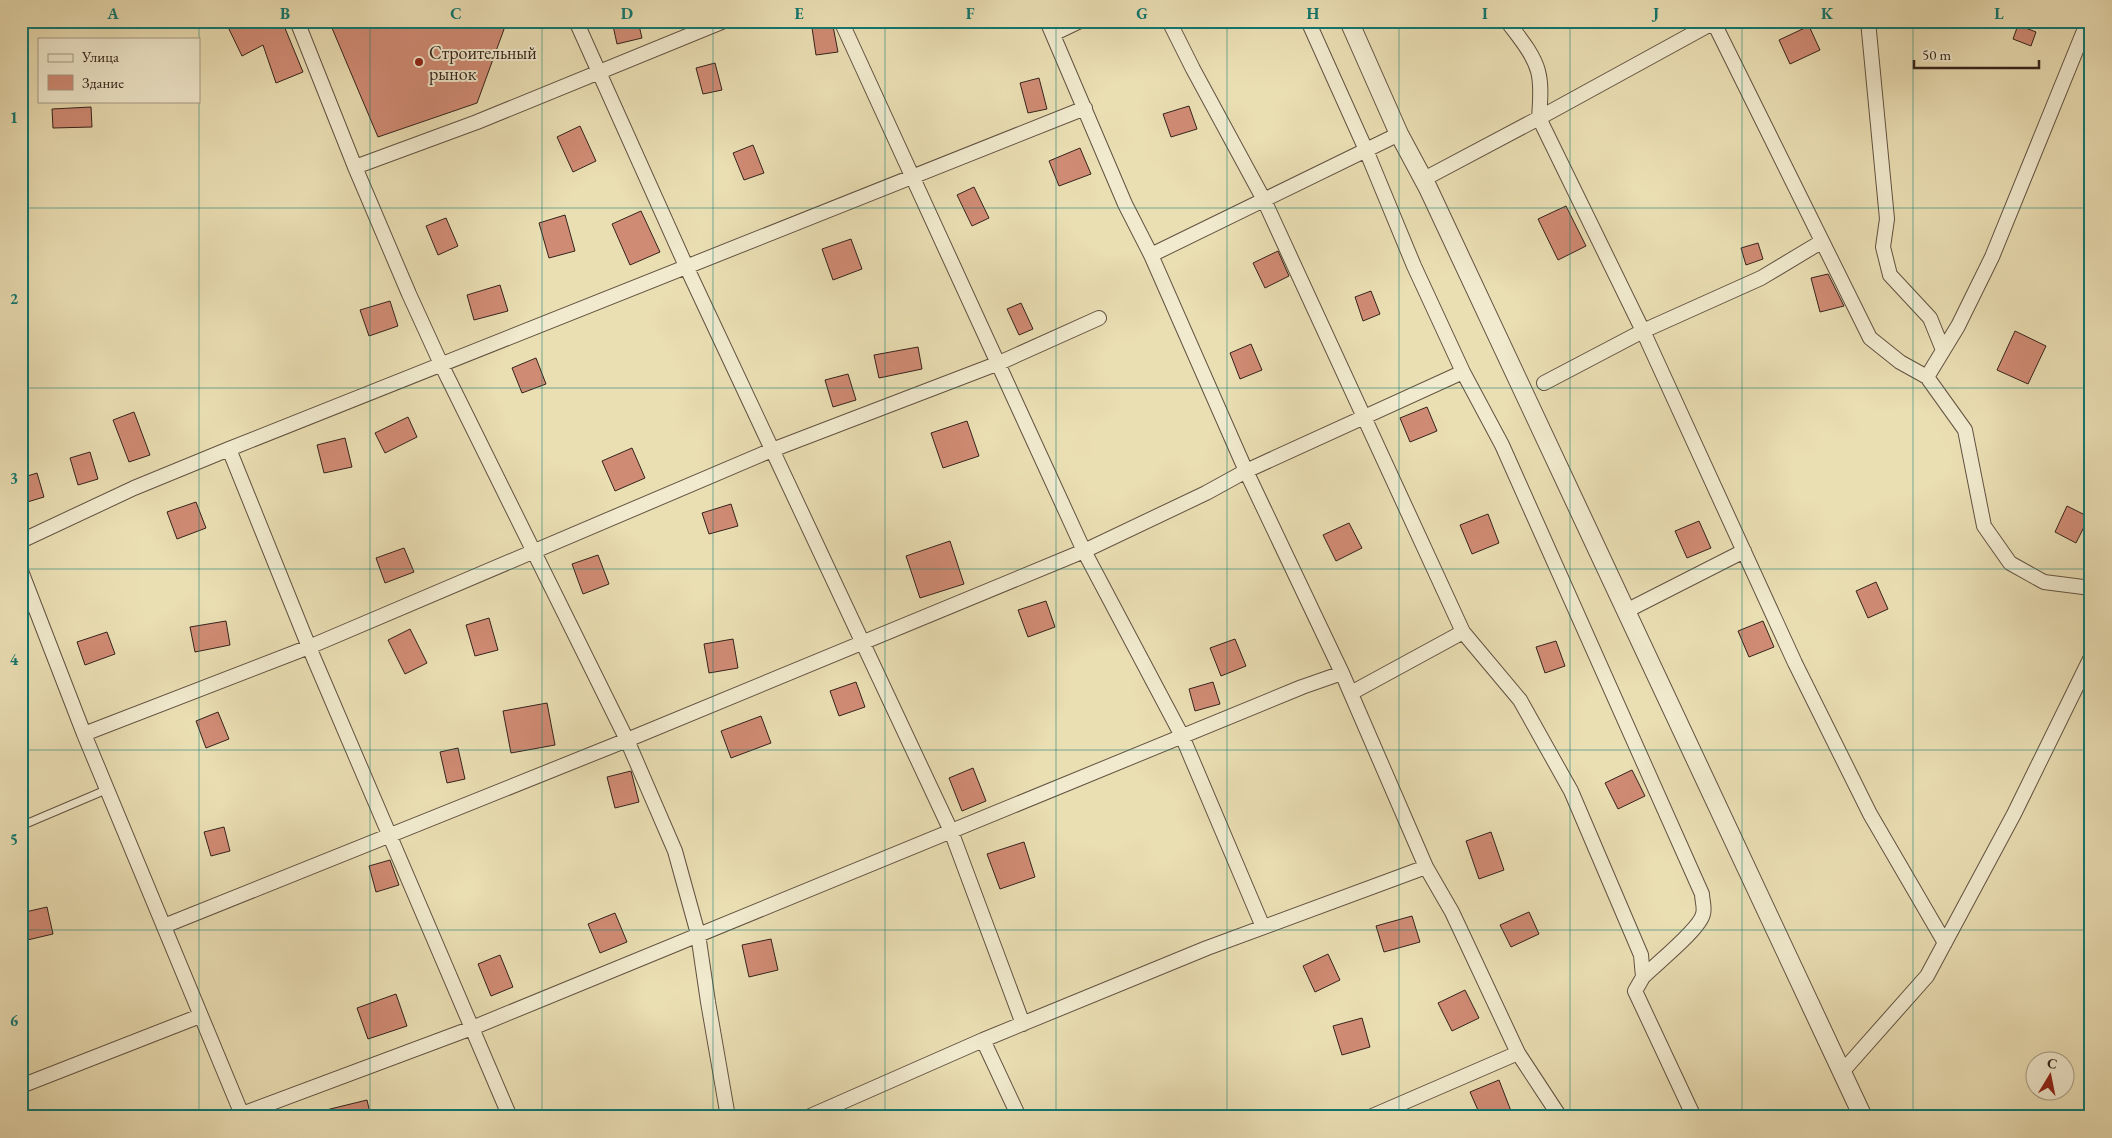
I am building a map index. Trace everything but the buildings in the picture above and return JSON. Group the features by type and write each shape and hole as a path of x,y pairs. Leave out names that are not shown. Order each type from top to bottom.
{"street":[{"path":"297,21 355,166 441,364 627,740 675,851 698,934 709,1011 728,1117"},
{"path":"576,21 686,266 951,831 1023,1024"},
{"path":"355,166 477,122 724,21"},
{"path":"841,21 1084,551 1182,736 1263,927"},
{"path":"1047,21 1126,204 1151,255 1246,471 1342,673 1426,866 1452,912 1518,1052 1560,1117"},
{"path":"1053,34 1080,21"},
{"path":"1169,21 1264,200 1463,632 1520,700 1571,791 1641,955 1643,977"},
{"path":"1308,21 1366,150 1414,266 1463,372 1506,454 1702,894 1703,914 1694,931 1643,977 1635,991 1694,1117"},
{"path":"1349,21 1399,134 1424,179 1863,1117"},
{"path":"1507,21 1522,41 1538,70 1541,93 1540,118 1643,331 1795,663 1870,814 1945,943"},
{"path":"1868,21 1887,219 1883,247 1890,275 1930,318 1943,350"},
{"path":"1927,376 1958,326 1992,257 2061,83 2088,21"},
{"path":"1424,179 1540,118 1714,22 1870,338 1900,362 1927,376 1965,430 1984,526 2010,563 2044,582 2091,588"},
{"path":"21,541 134,488 229,449 1084,108"},
{"path":"1151,255 1399,134"},
{"path":"1544,383 1643,331 1761,278 1821,242"},
{"path":"84,734 308,647 772,450 999,363 1099,318"},
{"path":"164,926 627,740 1084,551 1206,493 1246,471 1463,372"},
{"path":"229,449 308,647 510,1117"},
{"path":"1626,611 1744,551"},
{"path":"21,572 84,734 242,1116 472,1028 1302,687 1342,673"},
{"path":"1351,693 1463,632"},
{"path":"1842,1072 1927,976 2014,814 2091,657"},
{"path":"808,1117 983,1040 1207,948 1426,866"},
{"path":"21,1086 200,1016"},
{"path":"983,1040 1019,1117"},
{"path":"1370,1117 1518,1052"}],"lane":[{"path":"21,826 108,789"}],"place":[{"name":"Строительный рынок","path":"419,62"}]}
